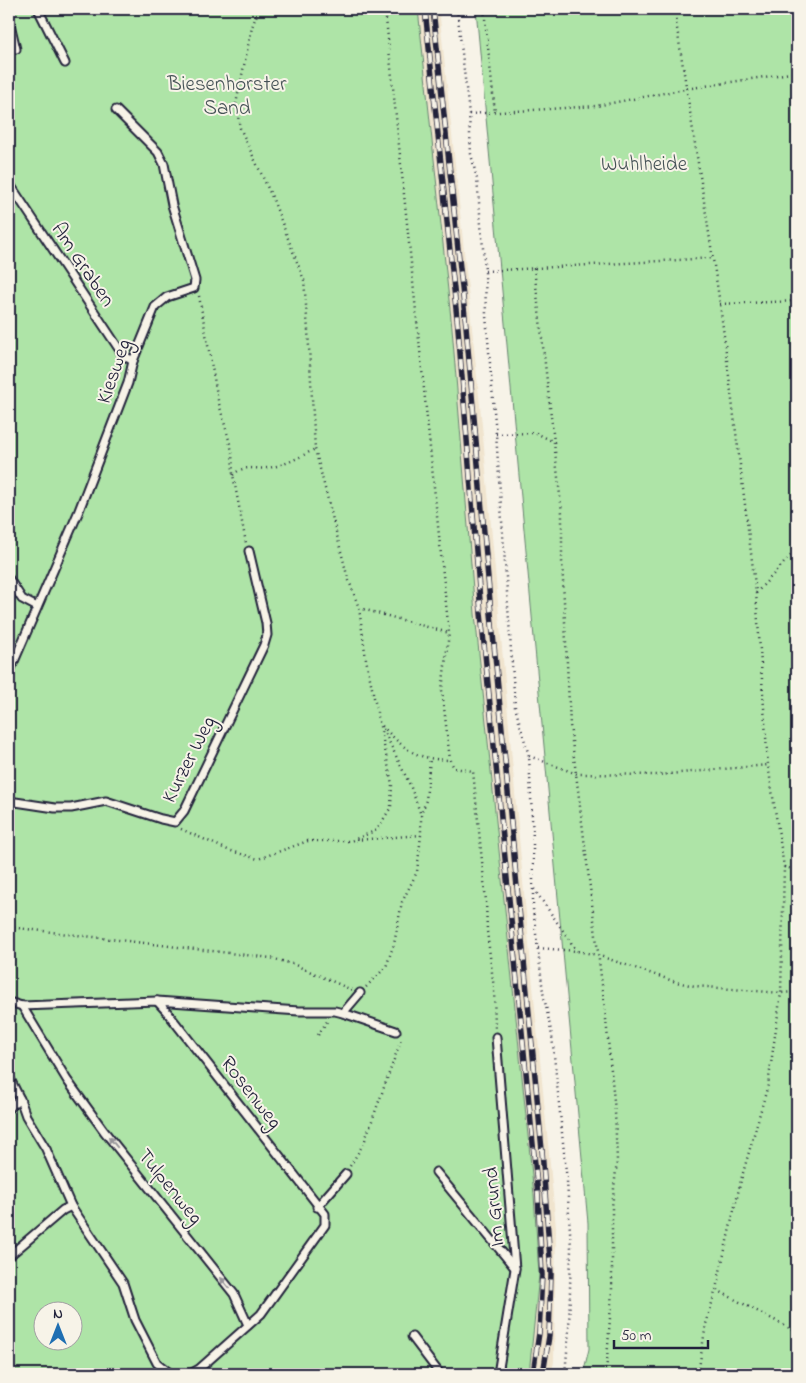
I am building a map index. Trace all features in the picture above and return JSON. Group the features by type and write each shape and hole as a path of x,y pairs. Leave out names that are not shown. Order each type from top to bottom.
{"lane":[{"path":"38,9 65,64"},
{"path":"9,20 16,48"},
{"path":"116,110 158,152 164,164 172,205 195,280 194,288"},
{"name":"Am Graben","path":"9,184 123,355 133,360"},
{"name":"Kiesweg","path":"9,673 84,498 128,383 133,360 155,307 167,297 194,288"},
{"name":"Kurzer Weg","path":"9,801 54,808 71,808 106,801 175,822 184,811 267,635 266,623 249,551"},
{"path":"9,579 22,600 37,607"},
{"path":"339,1012 360,993"},
{"path":"9,1002 22,1006 157,1001 339,1012 396,1031"},
{"name":"Rosenweg","path":"157,1001 239,1103 317,1207"},
{"name":"Tulpenweg","path":"22,1006 67,1080 104,1131 234,1294 248,1325"},
{"name":"Im Grund","path":"496,1036 516,1269 498,1374"},
{"path":"9,1077 26,1116 46,1149 71,1206 123,1283 135,1320 157,1363 171,1374"},
{"path":"9,1108 20,1099"},
{"path":"436,1172 516,1269"},
{"path":"190,1374 200,1369 261,1314 325,1224 325,1214 317,1207 346,1174"},
{"path":"9,1256 62,1210 71,1206"},
{"path":"412,1337 440,1374"}],"path":[{"path":"259,9 252,27 236,104 240,128 272,198 304,280 315,449 347,574 359,608 366,660 392,784 391,807 377,830 352,840"},
{"path":"385,9 449,633 442,690 450,760 454,768 473,771 494,989 496,1036"},
{"path":"457,9 485,271 486,316 515,708 529,756 533,839 533,909 543,992 552,1036 567,1181 571,1248 569,1330 565,1374"},
{"path":"484,9 495,113"},
{"path":"674,9 720,304 756,593 768,765 784,867 781,993 768,1085 741,1180 706,1324 698,1374"},
{"path":"469,114 596,106 685,89 797,72"},
{"path":"485,271 713,258"},
{"path":"534,268 562,513 562,560 569,716 605,1009 615,1111 617,1161 612,1208 612,1290 606,1374"},
{"path":"194,288 199,295 218,400 232,451 233,475 249,551"},
{"path":"720,304 797,301"},
{"path":"496,434 536,434 554,442"},
{"path":"233,475 238,470 244,468 256,467 266,469 295,460 315,449"},
{"path":"756,593 797,549"},
{"path":"359,608 449,633"},
{"path":"381,725 405,749 430,759 450,760"},
{"path":"381,725 410,784 421,816"},
{"path":"529,756 577,774 658,774 768,765"},
{"path":"9,927 271,958 293,964 360,993 386,966 394,944 402,902 417,872 421,816 426,800 430,759"},
{"path":"162,819 228,850 258,859 308,842 421,835"},
{"path":"784,867 797,870"},
{"path":"533,888 577,951"},
{"path":"538,948 577,951 597,955 676,982 695,986 781,993 797,992"},
{"path":"318,1035 339,1012"},
{"path":"346,1174 364,1143 402,1038 396,1031"},
{"path":"716,1289 797,1332"}],"shaded area":[{"path":"418,9 439,9 482,425 556,1227 554,1362 551,1374 529,1374 539,1275 534,1195 475,614 452,328"}],"green space":[{"name":"Biesenhorster Sand","path":"9,9 418,9 452,328 475,614 534,1195 539,1275 529,1374 9,1374"},
{"name":"Wuhlheide","path":"476,9 797,9 797,1374 583,1374 589,1349 588,1223"}],"railway":[{"path":"425,9 458,328 481,613 538,1195 542,1275 539,1333 533,1374"},
{"path":"433,9 466,326 542,1150 551,1274 549,1336 543,1374"}]}
